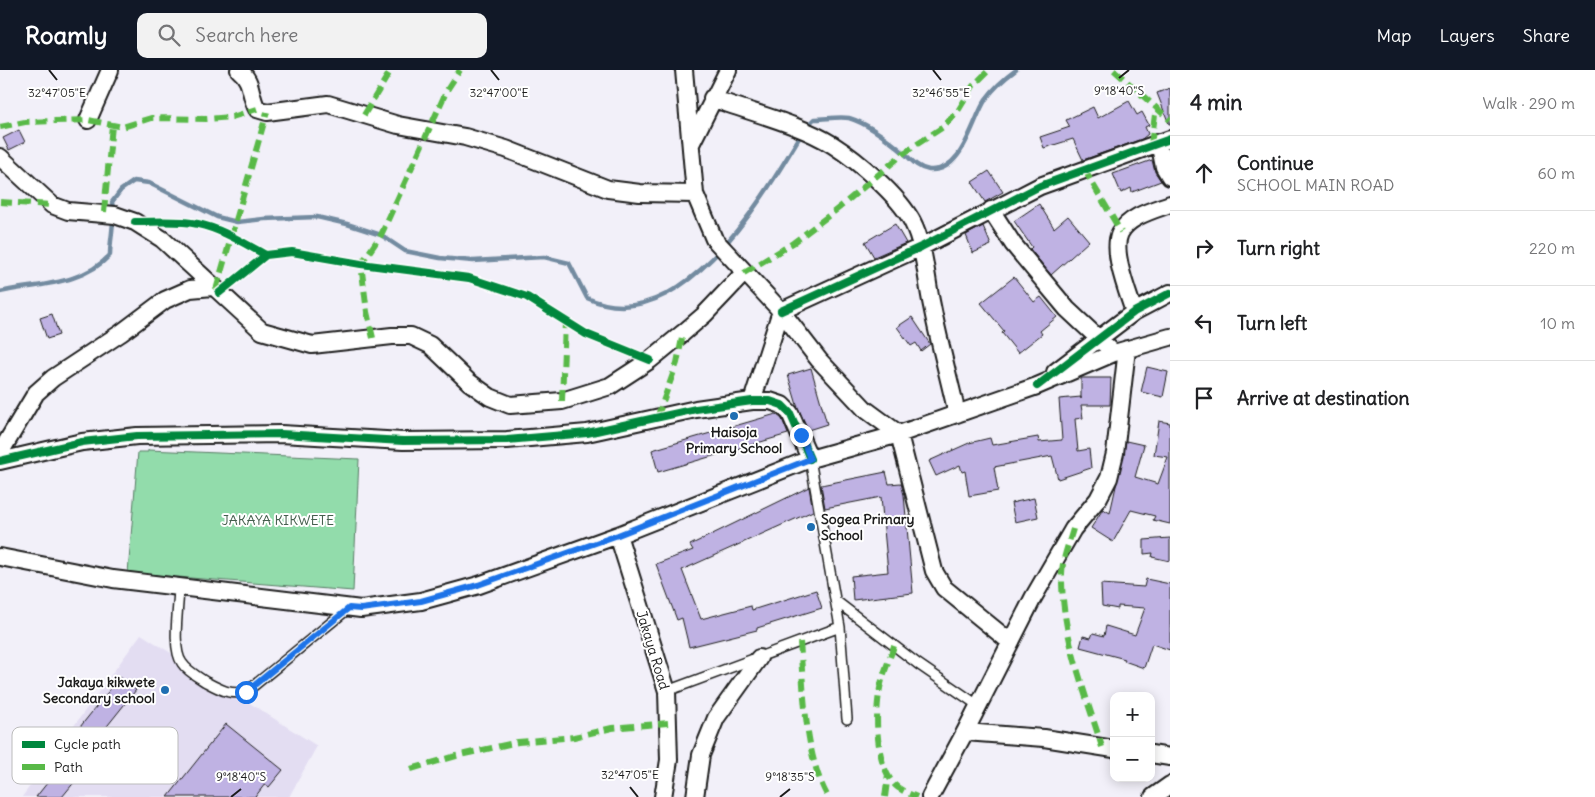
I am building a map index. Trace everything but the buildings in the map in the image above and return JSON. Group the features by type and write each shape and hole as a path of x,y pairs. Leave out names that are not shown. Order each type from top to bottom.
{"street":[{"path":"88,120 110,70"},
{"path":"239,70 246,75 251,86 252,100 257,108 267,112 328,104 398,126 465,137 506,149 608,189 640,193 695,194"},
{"path":"684,70 695,194 714,239 781,311 819,360 865,409 899,434 934,570 944,588 1009,642"},
{"path":"691,145 712,98 728,70"},
{"path":"712,98 804,130 833,145 873,178 903,207 913,222 921,247 932,308 957,414"},
{"path":"752,401 781,311 921,247 1040,186 1164,140 1164,167 1170,177"},
{"path":"0,157 52,205 68,212 115,214 136,222 162,239 262,331 312,345 392,336 411,336 430,345 446,363 490,397 510,405 562,401 610,386 650,360 683,333 704,315 744,273"},
{"path":"1134,312 1122,276 1118,242 1120,232 1130,222 1145,213 1170,204"},
{"path":"991,210 1013,244 1062,302 1099,337 1121,351"},
{"path":"0,453 36,393 53,378 121,333 165,300 190,289 213,286"},
{"path":"1037,386 1134,312 1170,293"},
{"path":"4,560 113,579 349,608 361,609 421,601 478,585 618,535 810,459 899,434 1037,386 1121,351 1170,338"},
{"path":"930,797 979,706 1009,642 1073,529 1098,499 1109,478 1115,454 1121,351"},
{"path":"0,461 82,442 137,436 281,434 403,441 507,440 587,433 696,410 752,401 770,401 782,405 794,420 810,459"},
{"name":"Jakaya Road","path":"618,535 667,691 669,760 663,797"},
{"path":"695,797 701,756 716,718 759,658"},
{"path":"965,732 1035,737 1110,748"},
{"path":"1155,755 1170,757"},
{"path":"1153,797 1170,785"}],"lane":[{"path":"810,459 840,627 847,720"},
{"path":"179,586 177,651 182,664 213,686 234,694 246,692 349,608"},
{"path":"836,602 946,685 979,706"},
{"path":"667,691 840,627"}],"shaded area":[{"name":"Jakaya kikwete Secondary school","path":"141,634 317,746 289,797 22,797 31,784 178,784 178,727 73,727"}],"green space":[{"name":"JAKAYA KIKWETE","path":"148,450 359,459 353,591 128,573 138,452 148,452"}],"waterway":[{"path":"806,127 814,119 849,118 864,124 878,133 918,166 929,170 941,169 950,163 965,144 986,99 1000,83 1016,70"},
{"path":"0,292 59,282 73,278 99,265 110,255 112,202 121,190 134,181 149,183 217,217 237,222 317,217 381,235 405,251 440,258 473,261 544,257 569,263 587,298 621,306 654,300 686,282 715,256 765,192 802,133"}],"marked path":[{"path":"364,115 391,70"},
{"path":"373,338 367,312 361,264 381,235 447,90 460,70"},
{"path":"744,273 793,243 840,207 904,153 943,127 958,111 973,86 989,70"},
{"path":"1114,70 1170,120"},
{"path":"1151,145 1156,107"},
{"path":"0,127 25,122 88,120 123,127 151,118 207,119 232,117 257,109"},
{"path":"216,290 267,112"},
{"path":"104,212 112,125"},
{"path":"1084,169 1121,232"},
{"path":"0,202 52,205"},
{"path":"562,401 565,322"},
{"path":"657,418 677,363 683,333"},
{"path":"1073,529 1062,569 1065,618 1075,662 1102,747"},
{"path":"800,642 806,721 814,761 828,797"},
{"path":"894,646 880,688 877,715 878,740 884,765 894,784 905,792 917,797"},
{"path":"411,769 456,756 518,742 574,737 612,728 668,723"},
{"path":"885,797 888,774"}],"cycle path":[{"path":"781,311 921,247 1040,186 1170,139"},
{"path":"135,222 175,222 207,226 225,233 266,255"},
{"path":"219,293 266,255 292,252 361,264 469,278 527,297 586,334 650,360"},
{"path":"1037,386 1134,312 1170,293"},
{"path":"0,461 82,442 137,436 281,434 403,441 507,440 587,433 696,409 752,401 770,401 782,405 790,413 810,459"}],"place":[{"name":"Haisoja Primary School","path":"734,416"},
{"name":"Sogea Primary School","path":"811,527"},
{"name":"Jakaya kikwete Secondary school","path":"165,690"}],"route":[{"path":"246,692 349,608 361,609 421,601 478,585 618,535 713,495 810,459 801,435"}]}
